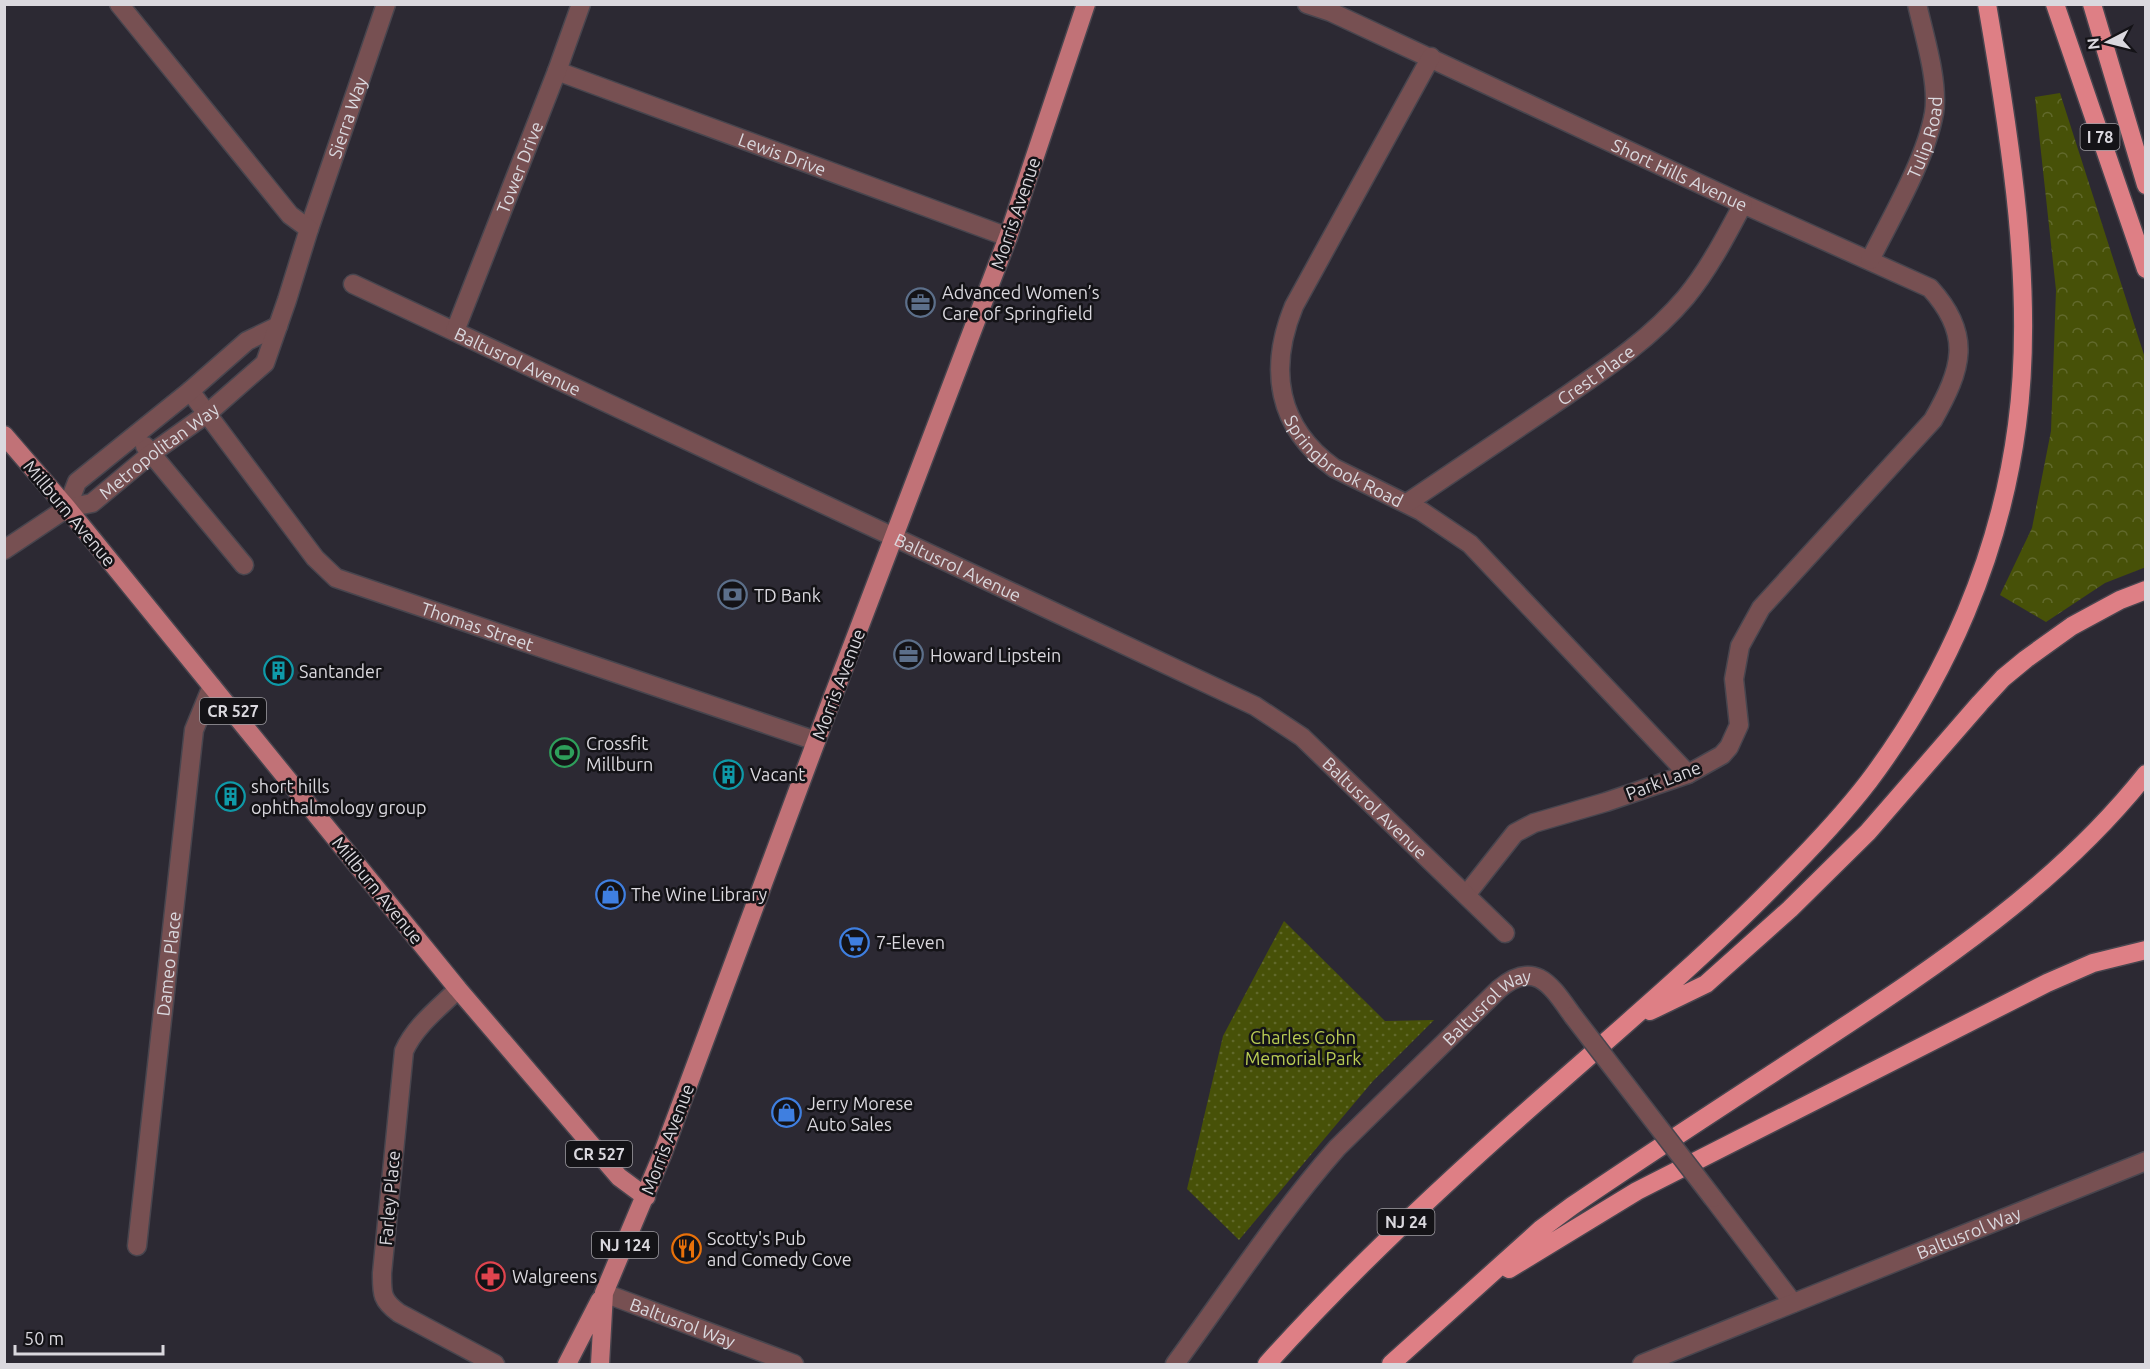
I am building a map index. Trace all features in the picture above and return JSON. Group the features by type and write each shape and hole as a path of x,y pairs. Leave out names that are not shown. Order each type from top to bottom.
{"highway":[{"path":"1630,1020 1755,905 1827,831 1866,785 1897,742 1923,698 1968,610 1985,565 1999,518 2017,425 2022,374 2023,321 2013,184 1987,4"},
{"name":"I 78","path":"2055,4 2145,268"},
{"name":"I 78","path":"2092,4 2145,185"},
{"path":"1630,1020 1706,984 1790,909 1868,832 2003,678 2072,626 2120,600 2145,590"},
{"path":"1391,1365 1541,1229 1572,1206 1868,1011 1994,921 2065,862 2113,812 2145,774"},
{"path":"1464,1297 1602,1212 1733,1142 2047,983 2104,960 2145,950"},
{"name":"NJ 24","path":"1267,1365 1349,1277 1442,1187 1630,1020"}],"main road":[{"name":"Morris Avenue","path":"600,1365 604,1293 646,1197 816,741 1008,237 1086,4"},
{"name":"Millburn Avenue","path":"4,435 67,508 458,989 619,1177 646,1197"},
{"name":"NJ 124","path":"567,1365 604,1293"}],"street":[{"path":"119,4 290,215 309,229"},
{"name":"Sierra Way","path":"309,229 386,4"},
{"name":"Tower Drive","path":"455,331 581,4"},
{"name":"Short Hills Avenue","path":"1307,4 1331,12 1431,57 1743,204 1930,288 1946,305 1957,330 1960,356 1951,389 1939,410"},
{"name":"Tulip Road","path":"1870,260 1927,141 1934,111 1932,73 1917,4"},
{"name":"Springbrook Road","path":"1431,57 1294,306 1284,330 1279,356 1283,395 1292,420 1306,442 1324,460 1334,468 1421,511 1470,544 1688,774"},
{"name":"Lewis Drive","path":"557,71 1008,237"},
{"name":"Crest Place","path":"1407,503 1616,362 1658,327 1686,297 1718,251 1743,204"},
{"name":"Metropolitan Way","path":"67,508 92,503 152,453 208,413 265,363 309,229"},
{"name":"Baltusrol Avenue","path":"352,284 1255,706 1302,736 1505,933"},
{"name":"Metropolitan Way","path":"67,508 77,482 190,391 247,341 278,326"},
{"name":"Thomas Street","path":"190,391 315,558 336,578 816,741"},
{"name":"Park Lane","path":"1467,895 1515,833 1534,823 1606,802 1688,774 1722,755 1734,738 1739,725 1734,679 1740,646 1761,608 1933,420 1939,410"},
{"path":"136,435 244,565"},
{"path":"4,550 67,508"},
{"name":"Dameo Place","path":"137,1246 194,730 212,686"},
{"name":"Baltusrol Way","path":"1175,1365 1264,1240 1337,1148 1499,989 1510,980 1520,976 1539,978 1549,984 1793,1303"},
{"name":"Farley Place","path":"458,989 418,1028 409,1039 404,1051 382,1292 387,1304 399,1313 495,1365"},
{"name":"Baltusrol Way","path":"1642,1365 1660,1362 1793,1303 2145,1161"},
{"name":"Baltusrol Way","path":"604,1293 794,1365"}],"green space":[{"path":"2060,93 2145,358 2146,567 2105,583 2046,622 2000,595 2032,528 2051,431 2056,290 2035,97"},
{"name":"Charles Cohn Memorial Park","path":"1284,921 1385,1021 1434,1020 1373,1081 1239,1240 1187,1189 1223,1036"}],"place":[{"name":"Advanced Women’s Care of Springfield","path":"921,302"},
{"name":"TD Bank","path":"733,595"},
{"name":"Howard Lipstein","path":"909,655"},
{"name":"Santander","path":"278,671"},
{"name":"Crossfit Millburn","path":"565,753"},
{"name":"Vacant","path":"729,774"},
{"name":"short hills ophthalmology group","path":"230,796"},
{"name":"The Wine Library","path":"610,894"},
{"name":"7-Eleven","path":"855,942"},
{"name":"Jerry Morese Auto Sales","path":"786,1113"},
{"name":"Scotty's Pub and Comedy Cove","path":"686,1248"},
{"name":"Walgreens","path":"491,1276"}]}
